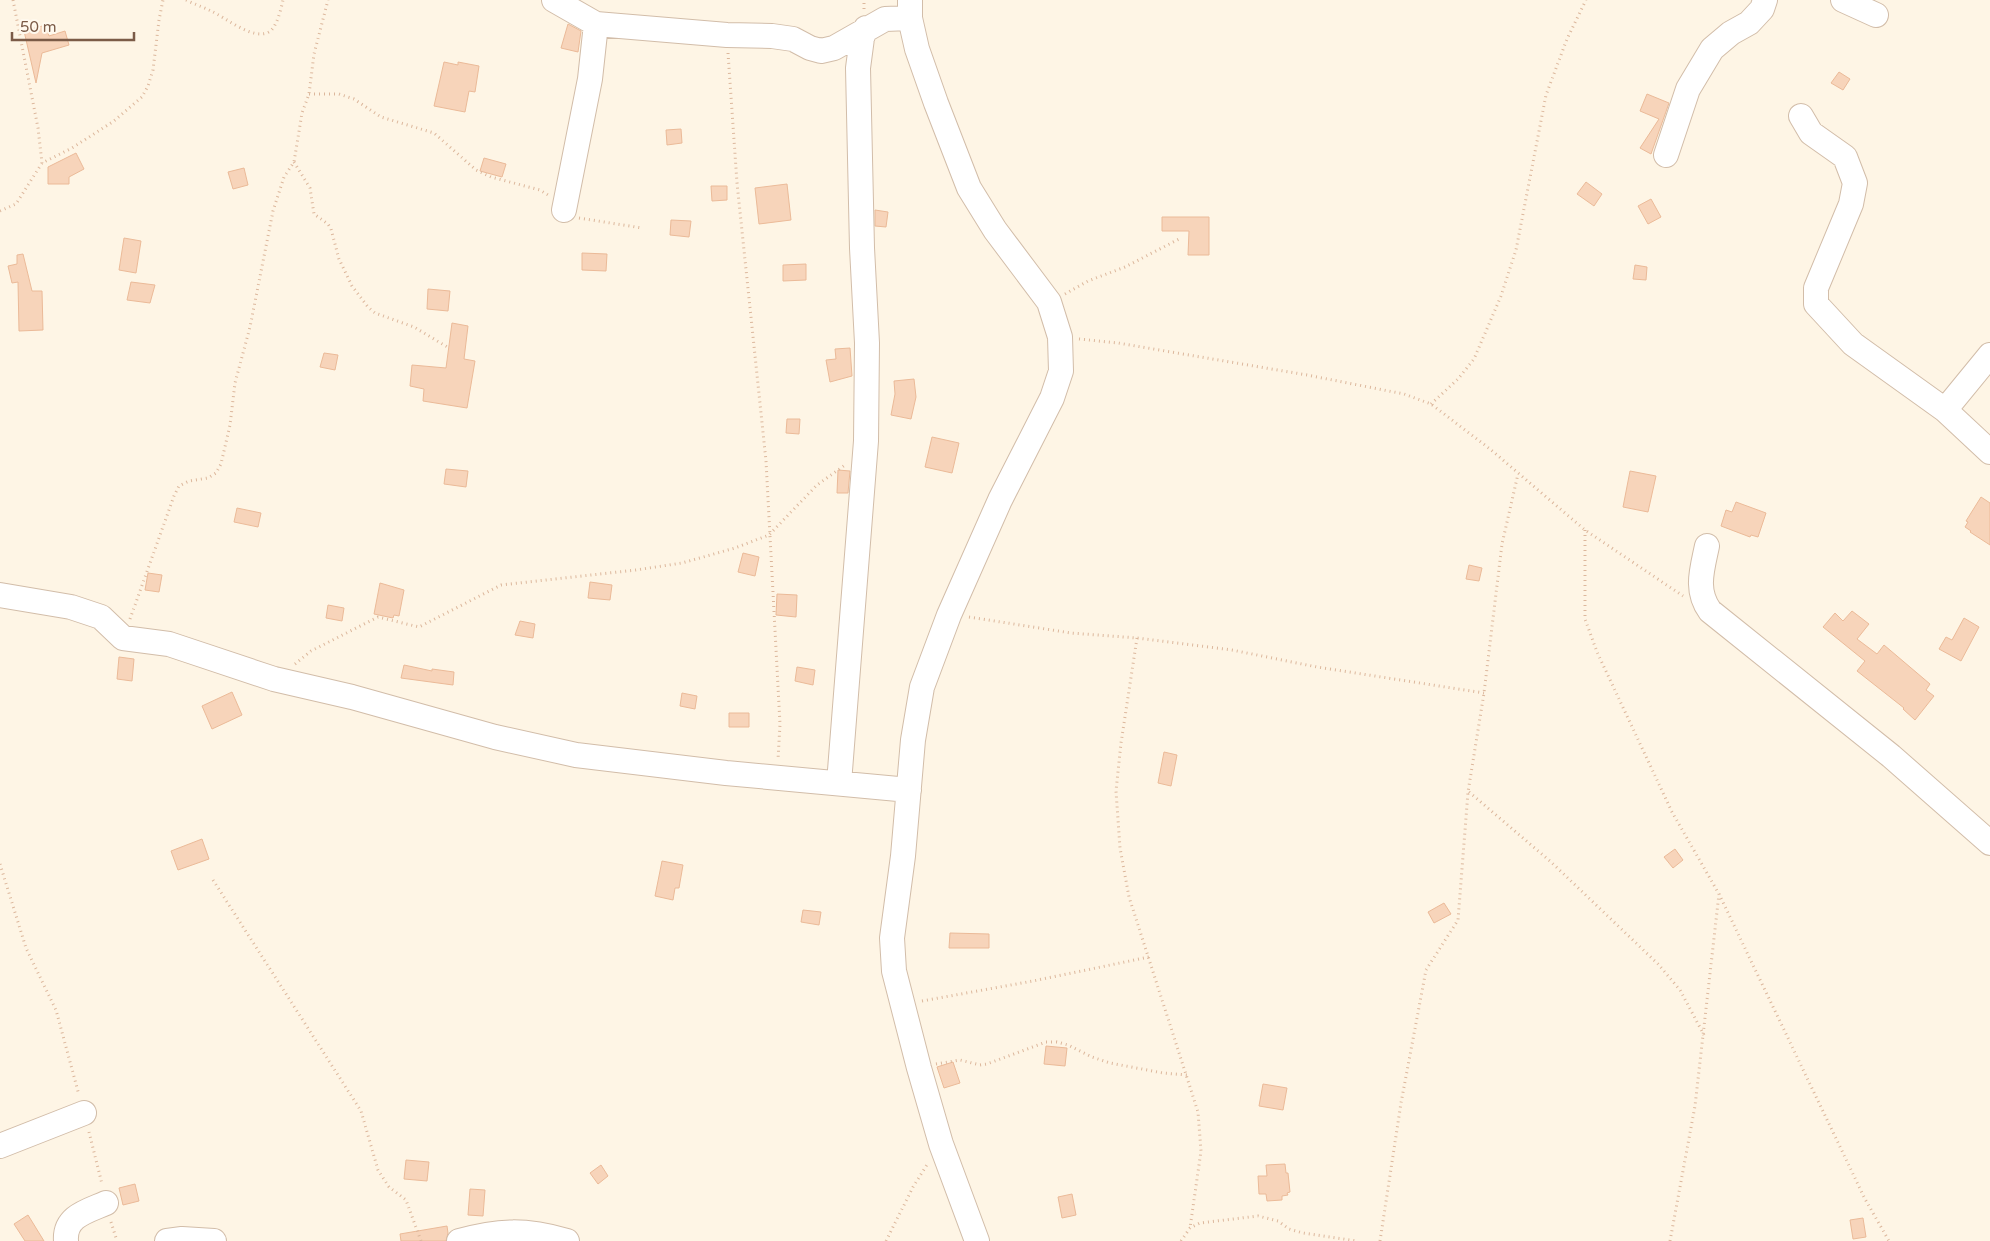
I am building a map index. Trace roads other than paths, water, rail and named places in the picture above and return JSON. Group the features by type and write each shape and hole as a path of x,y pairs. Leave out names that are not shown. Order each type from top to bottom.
{"street":[{"path":"554,0 596,24 793,39 821,52 834,48 866,28 910,9 917,49 969,188 995,230 1049,302 1060,337 1061,371 1052,398 1000,500 949,615 922,687 913,740 910,790 892,938 894,971 919,1068 941,1144 977,1241"},
{"path":"1666,155 1688,90 1712,49 1731,33 1748,23 1762,9 1766,0"},
{"path":"1844,0 1876,15"},
{"path":"564,210 590,79 596,24"},
{"path":"839,783 866,440 867,344 862,248 858,68 862,38 866,28"},
{"path":"1801,116 1810,133 1845,157 1855,183 1851,204 1816,288 1816,304 1853,344 1945,410 1990,452"},
{"path":"1945,410 1990,355"},
{"path":"1707,546 1700,577 1703,601 1710,611 1891,756 1990,843"},
{"path":"0,595 70,607 101,617 123,638 170,644 274,679 352,697 495,737 576,755 778,779 910,790"},
{"path":"0,1146 84,1113"},
{"path":"66,1241 68,1228 76,1216 106,1203"},
{"path":"459,1241 490,1233 516,1232 542,1234 567,1241"},
{"path":"167,1241 182,1239 214,1241"}]}
